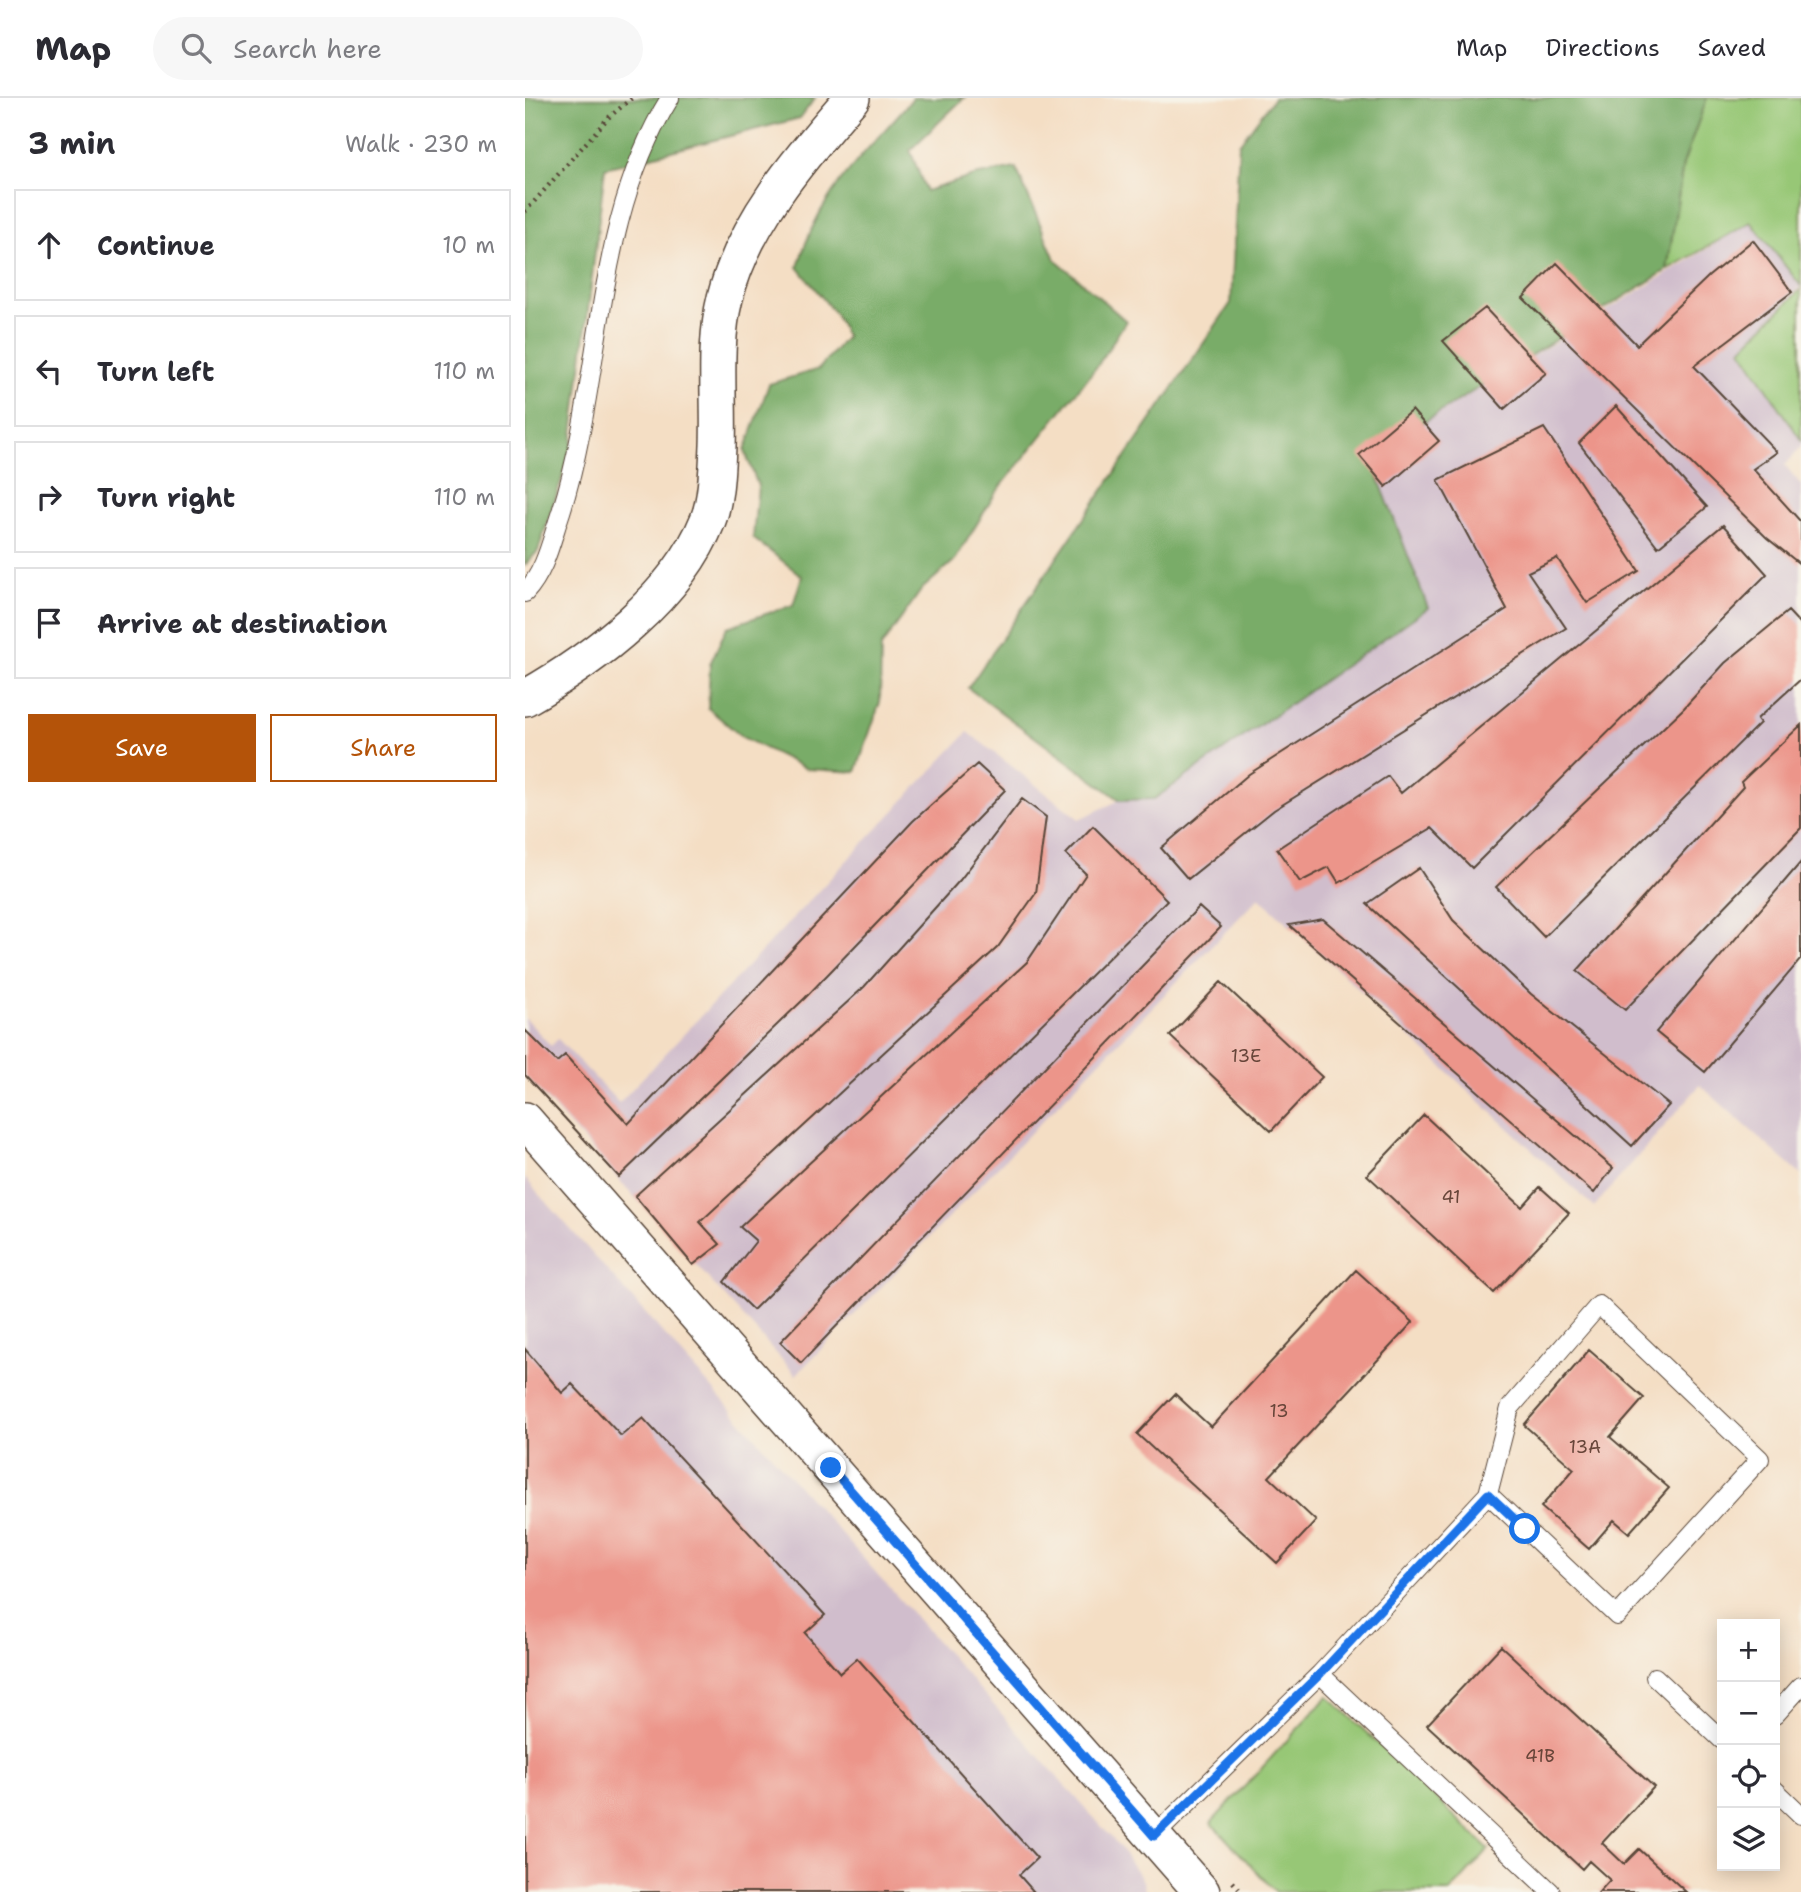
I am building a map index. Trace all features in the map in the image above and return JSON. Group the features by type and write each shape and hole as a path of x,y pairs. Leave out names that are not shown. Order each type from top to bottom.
{"street":[{"path":"525,698 608,644 683,569 709,518 718,447 718,353 725,299 739,258 791,168 852,98"},
{"path":"525,1120 1202,1892"}],"lane":[{"path":"525,593 540,576 577,459 621,206 670,98"},
{"path":"1154,1836 1320,1674 1488,1494 1510,1408 1599,1305 1761,1459 1617,1616 1488,1494"},
{"path":"1320,1674 1551,1892"},
{"path":"1655,1677 1717,1735"},
{"path":"1780,1709 1801,1686"},
{"path":"1780,1795 1801,1815"}],"path":[{"path":"525,212 608,118 632,98"}],"shaded area":[{"path":"1751,222 1801,286 1741,349 1801,440 1801,447 1785,465 1801,485 1801,1175 1700,1085 1594,1207 1259,897 796,1375 525,1076 525,1018 551,1046 558,1039 619,1103 968,732 1079,819 1120,800 1155,799 1370,456"},
{"path":"525,1178 1119,1846 1143,1881 1145,1892 525,1892"}],"green space":[{"path":"525,98 815,98 800,118 605,168 571,451 538,551 525,565"},
{"path":"913,98 964,98 910,150 926,191 974,176 1016,168 1055,259 1126,321 1098,365 995,494 955,560 922,589 881,647 880,702 856,772 807,769 742,737 708,708 710,664 727,627 793,605 802,576 753,538 758,486 745,451 769,384 819,369 846,337 836,315 798,267 818,216 831,195 845,175"},
{"path":"1274,98 1707,98 1683,164 1667,270 1370,456 1428,608 1154,799 1120,800 968,688 1231,303 1239,144"},
{"path":"1707,98 1801,98 1801,286 1751,222 1667,270 1683,164"},
{"path":"1801,289 1801,440 1741,349"},
{"path":"1328,1696 1489,1849 1450,1892 1276,1892 1211,1823"}],"building":[{"path":"1753,240 1792,292 1694,366 1777,452 1753,469 1801,522 1801,565 1767,538 1523,298 1557,263 1637,345 1709,276"},
{"path":"1485,308 1546,373 1504,409 1443,341"},
{"path":"1616,406 1707,507 1658,547 1579,443"},
{"path":"1412,410 1439,441 1386,487 1359,455"},
{"path":"1544,428 1639,571 1587,603 1557,558 1528,572 1566,628 1274,810 1188,879 1161,848 1249,774 1507,609 1438,480"},
{"path":"1723,525 1767,574 1472,868 1432,828 1339,883 1329,867 1300,882 1277,849 1388,776 1401,793"},
{"path":"1788,611 1801,625 1801,679 1757,719 1760,723 1544,937 1496,887 1684,708 1725,663"},
{"path":"1801,725 1801,828 1625,1010 1577,971 1743,787 1741,782"},
{"path":"977,764 1005,790 805,998 619,1177 525,1075 525,1030 557,1062 565,1055 628,1124 913,821"},
{"path":"1022,799 1046,817 1036,893 998,947 700,1222 720,1244 693,1265 635,1196 864,987 960,880"},
{"path":"1093,826 1167,900 753,1310 724,1282 756,1241 740,1227 1027,962 1086,874 1066,854"},
{"path":"1801,862 1801,959 1705,1072 1656,1032"},
{"path":"1419,868 1453,920 1531,994 1669,1105 1632,1146 1367,904"},
{"path":"1199,907 1221,927 801,1363 780,1342"},
{"path":"1323,919 1613,1168 1594,1193 1289,925"},
{"path":"1221,982 1322,1077 1271,1131 1170,1036"},
{"path":"1424,1115 1522,1207 1540,1187 1569,1213 1494,1293 1367,1175"},
{"path":"1356,1270 1413,1322 1269,1477 1316,1521 1277,1563 1137,1434 1175,1394 1211,1427"},
{"path":"525,1349 562,1393 572,1384 621,1436 643,1418 825,1615 805,1633 840,1673 857,1658 1037,1858 1019,1875 1034,1892 525,1892"},
{"path":"1589,1350 1644,1398 1610,1437 1669,1488 1629,1533 1614,1520 1589,1549 1541,1507 1574,1469 1524,1425"},
{"path":"1501,1646 1654,1787 1602,1843 1624,1864 1639,1849 1686,1892 1599,1892 1610,1880 1589,1861 1582,1869 1427,1725"}],"route":[{"path":"831,1468 1154,1836 1172,1815 1320,1674 1488,1494 1525,1529"}]}
